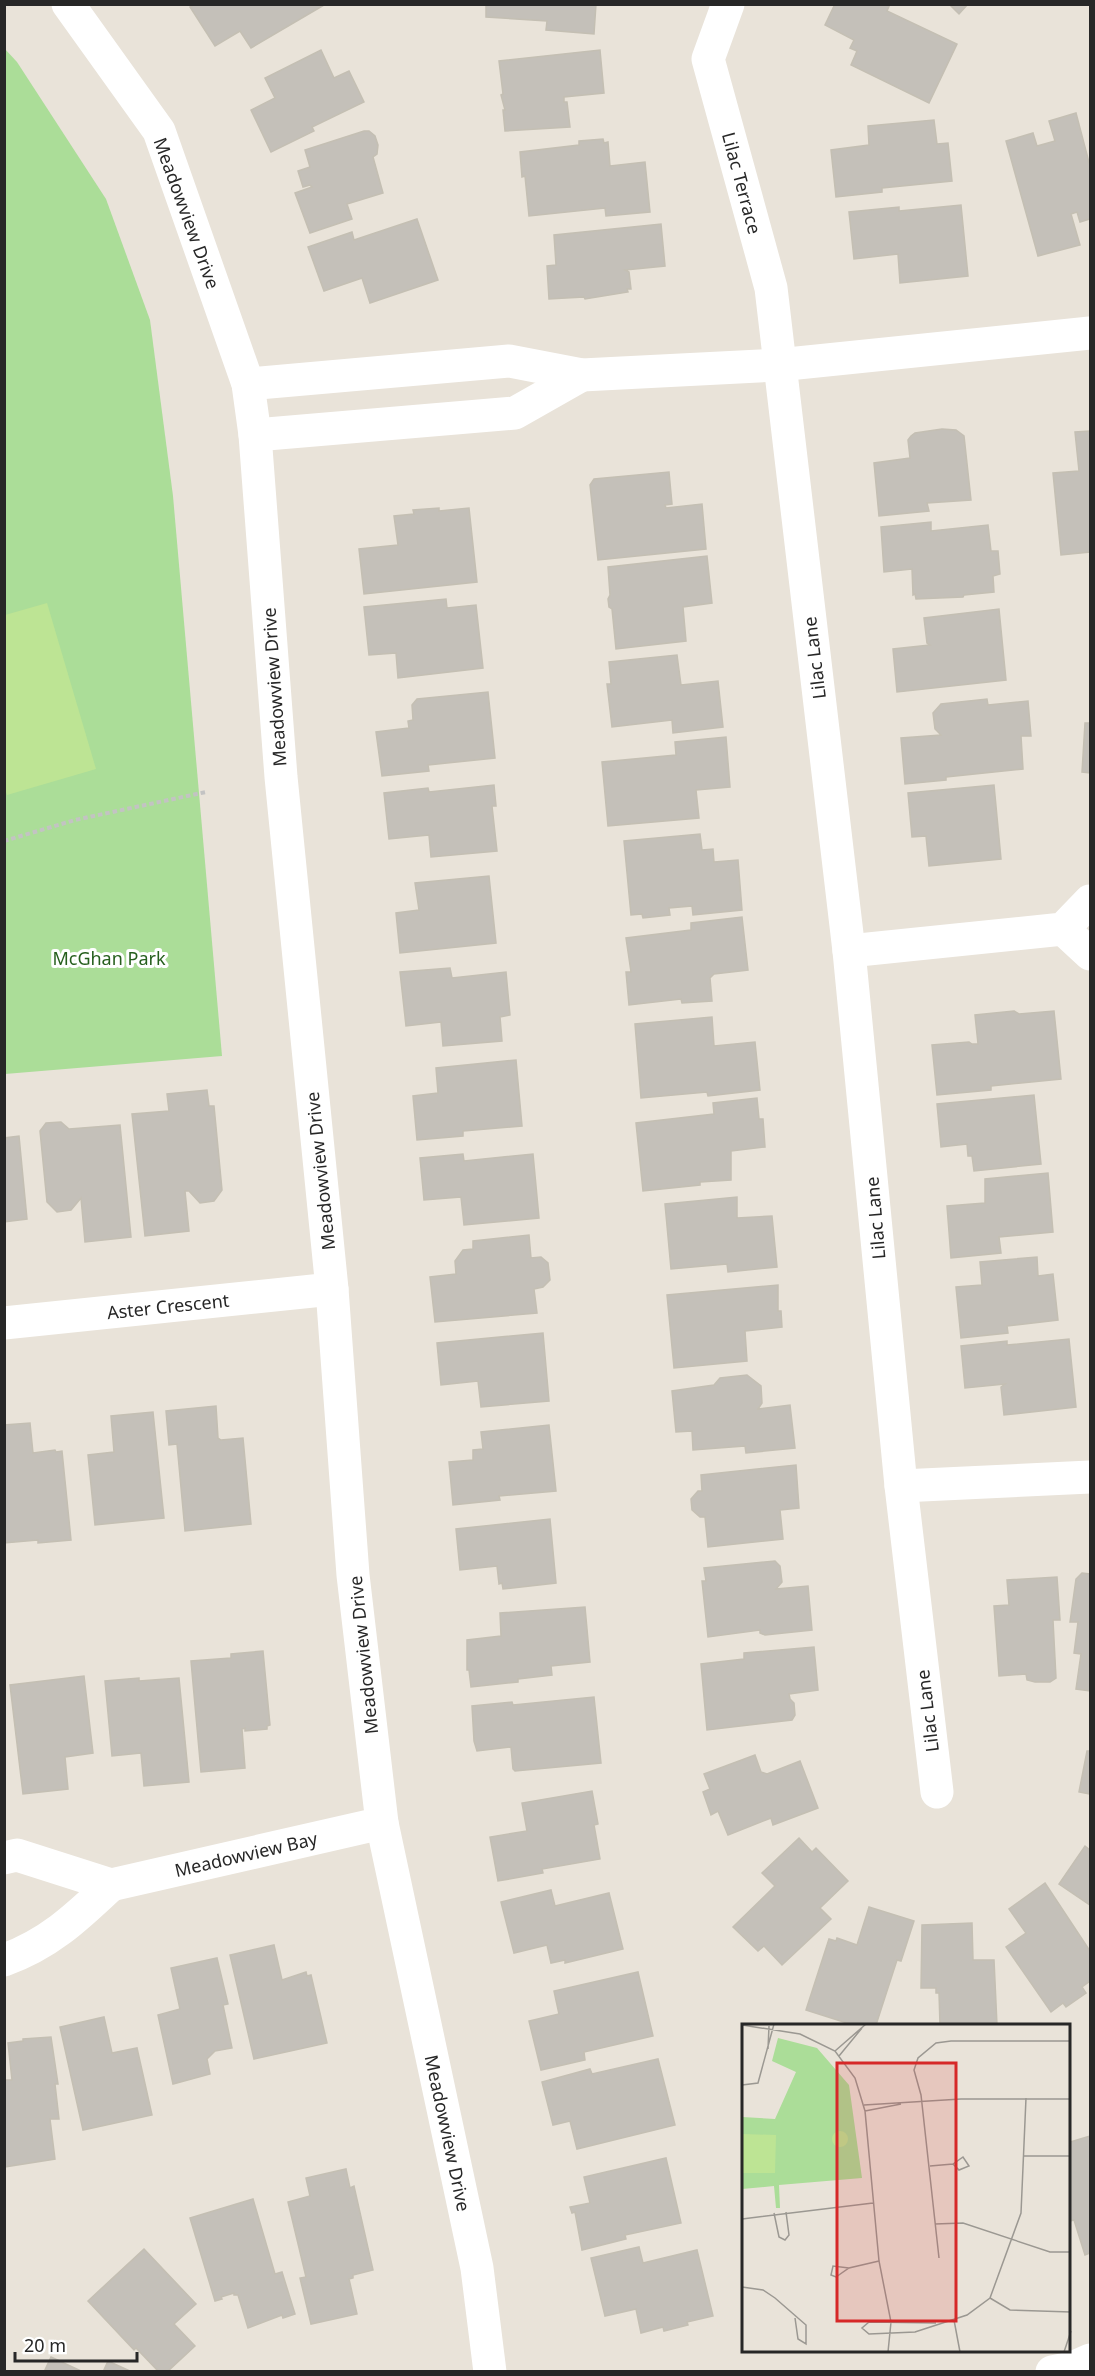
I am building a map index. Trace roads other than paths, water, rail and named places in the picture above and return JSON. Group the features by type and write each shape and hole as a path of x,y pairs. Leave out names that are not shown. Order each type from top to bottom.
{"street":[{"name":"Meadowview Drive","path":"68,4 159,131 248,384 255,435 281,777 332,1288 353,1575 382,1823 477,2268 490,2372"},
{"name":"Lilac Terrace","path":"728,4 708,59 771,288 778,365"},
{"path":"248,384 509,361 582,375 778,365 1090,333"},
{"name":"Lilac Lane","path":"778,365 849,951 901,1486 937,1792"},
{"path":"255,435 515,413 582,375"},
{"path":"849,951 1064,929 1090,901"},
{"path":"1064,929 1090,954"},
{"name":"Aster Crescent","path":"4,1323 332,1288"},
{"path":"901,1486 1090,1477"},
{"name":"Meadowview Bay","path":"111,1885 382,1823"},
{"path":"4,1858 17,1855 111,1885 67,1926 26,1952 4,1960"}],"park label":[{"name":"McGhan Park","path":"109,958"}]}
